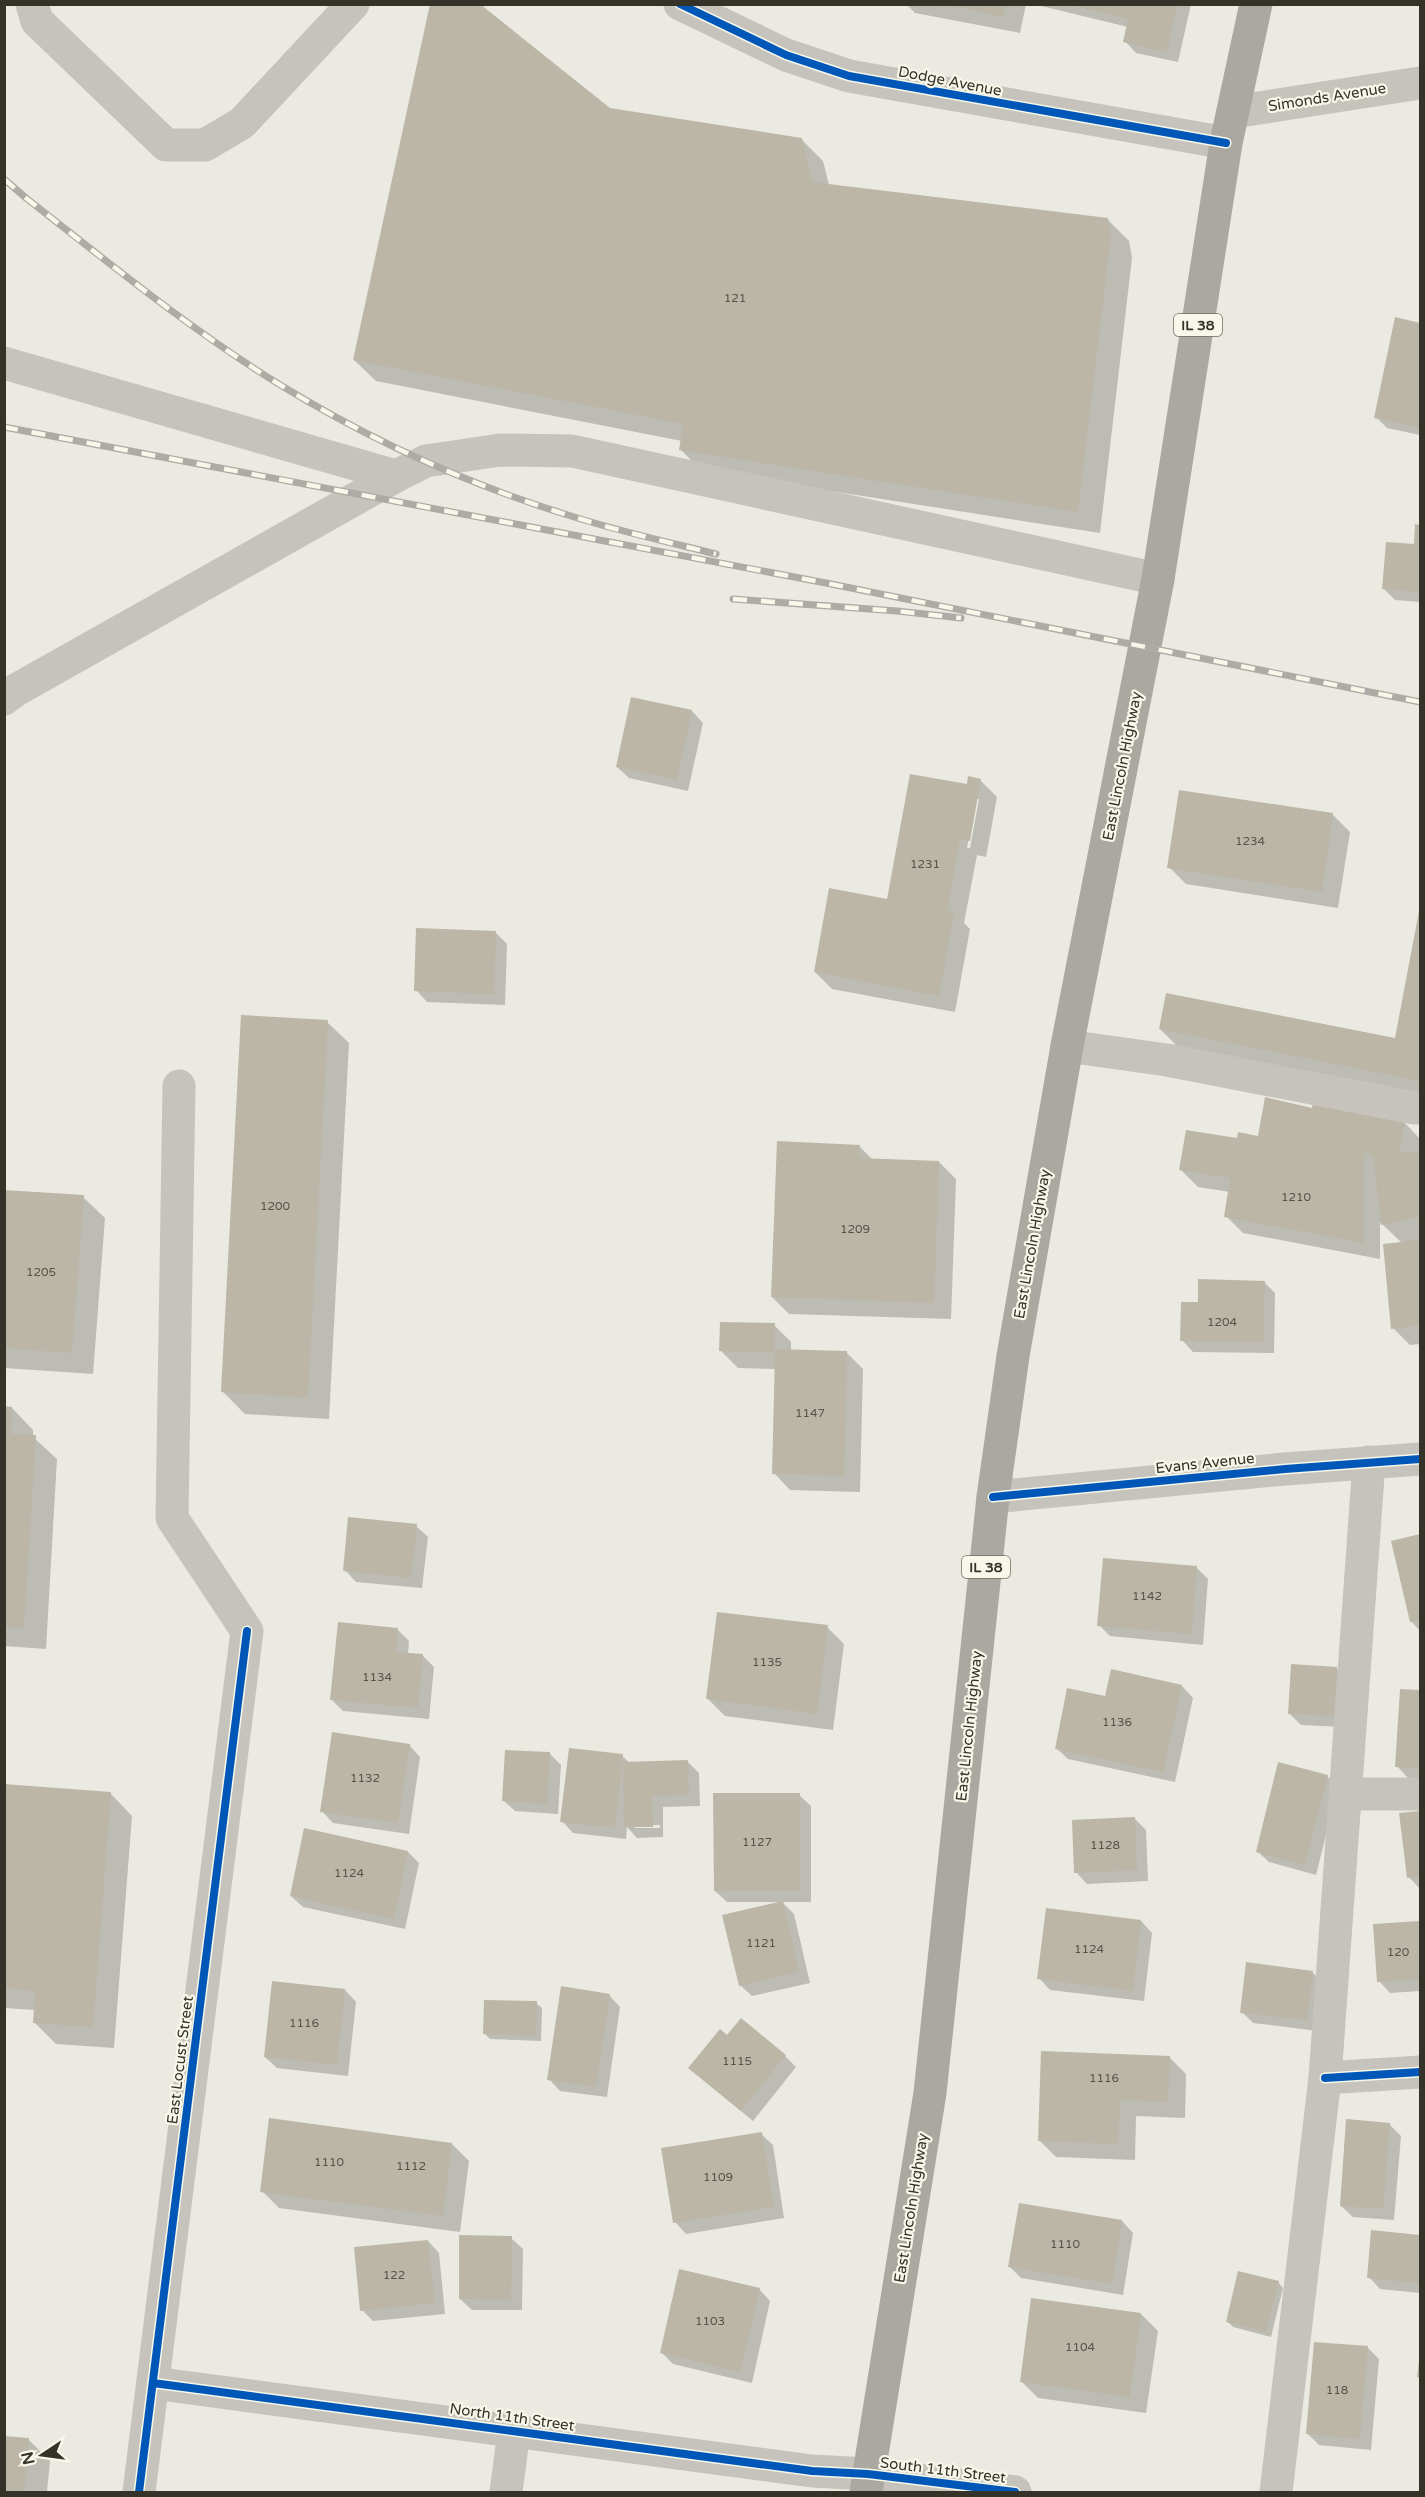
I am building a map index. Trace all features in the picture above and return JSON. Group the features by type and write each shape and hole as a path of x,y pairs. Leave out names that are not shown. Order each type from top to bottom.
{"main road":[{"name":"East Lincoln Highway","path":"867,2483 930,2093 993,1497 1013,1356 1067,1046 1158,579 1230,127 1256,4"}],"street":[{"path":"32,4 37,21 166,145 205,145 242,123 353,4"},
{"name":"Dodge Avenue","path":"680,4 786,55 849,76 1230,127"},
{"name":"Simonds Avenue","path":"1230,127 1420,83"},
{"path":"4,363 396,476"},
{"path":"4,699 16,690 396,476 426,461 500,450 572,451 1158,579"},
{"path":"1067,1046 1167,1060 1415,1108"},
{"name":"East Locust Street","path":"139,2493 247,1631 172,1518 179,1086"},
{"name":"Evans Avenue","path":"993,1497 1420,1459"},
{"path":"1276,2493 1325,2078 1369,1462"},
{"path":"1345,1794 1420,1794"},
{"path":"1325,2078 1420,2072"},
{"name":"North 11th Street","path":"153,2383 812,2471 867,2483"},
{"path":"506,2493 514,2431"},
{"name":"South 11th Street","path":"867,2483 1015,2493"}],"building":[{"path":"430,4 480,4 610,108 802,138 812,182 1108,218 1111,235 1078,512 679,450 683,424 353,360"},
{"path":"943,4 1006,4 1003,17"},
{"path":"1066,4 1177,4 1167,52 1123,42 1128,19"},
{"path":"1395,317 1420,323 1420,427 1374,418"},
{"path":"1415,524 1420,525 1420,592 1382,589 1386,542 1414,544"},
{"path":"631,697 692,710 677,780 616,767"},
{"path":"910,774 967,784 968,776 981,779 970,841 960,839 947,910 954,911 939,996 814,972 829,888 887,899"},
{"path":"1179,790 1333,813 1322,892 1167,868"},
{"path":"1419,911 1420,1081 1159,1029 1166,993 1395,1038"},
{"path":"416,928 496,931 494,994 414,991"},
{"path":"241,1015 328,1020 308,1398 221,1392"},
{"path":"1265,1097 1312,1108 1313,1102 1405,1122 1399,1153 1420,1152 1420,1217 1381,1225 1373,1155 1364,1153 1364,1243 1224,1217 1230,1178 1179,1170 1186,1130 1237,1138 1238,1132 1258,1136"},
{"path":"777,1141 860,1145 859,1158 939,1161 934,1303 771,1297"},
{"path":"4,1190 84,1195 72,1353 4,1348"},
{"path":"1420,1240 1420,1325 1391,1329 1383,1244"},
{"path":"1198,1279 1265,1281 1263,1342 1180,1341 1181,1302 1198,1302"},
{"path":"720,1322 775,1323 774,1349 847,1351 844,1476 772,1474 775,1353 719,1351"},
{"path":"4,1406 12,1407 11,1434 36,1435 24,1628 4,1627"},
{"path":"348,1517 417,1524 411,1578 343,1571"},
{"path":"1420,1534 1420,1620 1410,1622 1391,1541"},
{"path":"1103,1558 1197,1566 1192,1634 1097,1626"},
{"path":"717,1612 828,1625 817,1714 706,1699"},
{"path":"338,1622 398,1628 396,1652 423,1654 418,1708 330,1700"},
{"path":"1291,1664 1337,1667 1334,1716 1288,1714"},
{"path":"1111,1669 1182,1685 1163,1772 1055,1749 1067,1688 1105,1696"},
{"path":"1400,1689 1420,1690 1420,1769 1395,1767"},
{"path":"332,1732 410,1744 398,1823 320,1812"},
{"path":"569,1748 623,1754 615,1828 560,1822"},
{"path":"505,1750 550,1752 547,1804 502,1801"},
{"path":"688,1760 689,1795 652,1796 653,1827 624,1827 623,1762"},
{"path":"1278,1762 1328,1775 1305,1865 1256,1852"},
{"path":"4,1784 111,1792 93,2027 33,2023 35,1991 4,1988"},
{"path":"713,1793 800,1793 800,1891 714,1891"},
{"path":"1420,1811 1420,1876 1407,1878 1399,1813"},
{"path":"1135,1817 1137,1870 1074,1873 1072,1820"},
{"path":"304,1828 408,1851 394,1919 290,1896"},
{"path":"783,1901 799,1972 739,1986 722,1915"},
{"path":"1046,1908 1141,1920 1133,1991 1037,1979"},
{"path":"1420,1921 1420,1979 1377,1982 1373,1924"},
{"path":"1246,1962 1313,1971 1307,2020 1240,2013"},
{"path":"272,1981 345,1989 337,2065 264,2057"},
{"path":"561,1986 610,1994 596,2087 547,2080"},
{"path":"484,2000 537,2001 536,2036 483,2034"},
{"path":"741,2018 786,2055 741,2111 688,2068 720,2029 727,2035"},
{"path":"1041,2051 1170,2056 1168,2102 1120,2100 1118,2144 1038,2141"},
{"path":"269,2118 452,2143 443,2216 260,2192"},
{"path":"1346,2119 1390,2123 1383,2209 1340,2206"},
{"path":"762,2132 774,2207 673,2223 661,2148"},
{"path":"1019,2203 1122,2220 1112,2284 1008,2267"},
{"path":"1371,2230 1420,2235 1420,2283 1367,2278"},
{"path":"459,2235 512,2236 511,2300 459,2299"},
{"path":"428,2240 435,2303 360,2311 354,2247"},
{"path":"679,2269 760,2288 740,2372 660,2353"},
{"path":"1238,2271 1279,2281 1266,2332 1226,2322"},
{"path":"1031,2298 1141,2313 1130,2397 1020,2382"},
{"path":"1314,2342 1368,2346 1360,2439 1306,2434"},
{"path":"1420,2361 1420,2378 1417,2377"},
{"path":"4,2436 29,2438 24,2492 4,2492"}],"railway":[{"path":"4,179 120,272 216,343 282,386 351,425 422,460 533,504 607,527 716,554"},
{"path":"4,427 826,583 1420,702"},
{"path":"733,599 961,618"}],"cycle path":[{"path":"680,4 786,55 849,76 1226,143"},
{"path":"993,1497 1285,1469 1420,1459"},
{"path":"139,2492 247,1631"},
{"path":"1325,2078 1420,2072"},
{"path":"153,2383 812,2471 868,2474 1015,2492"}]}
